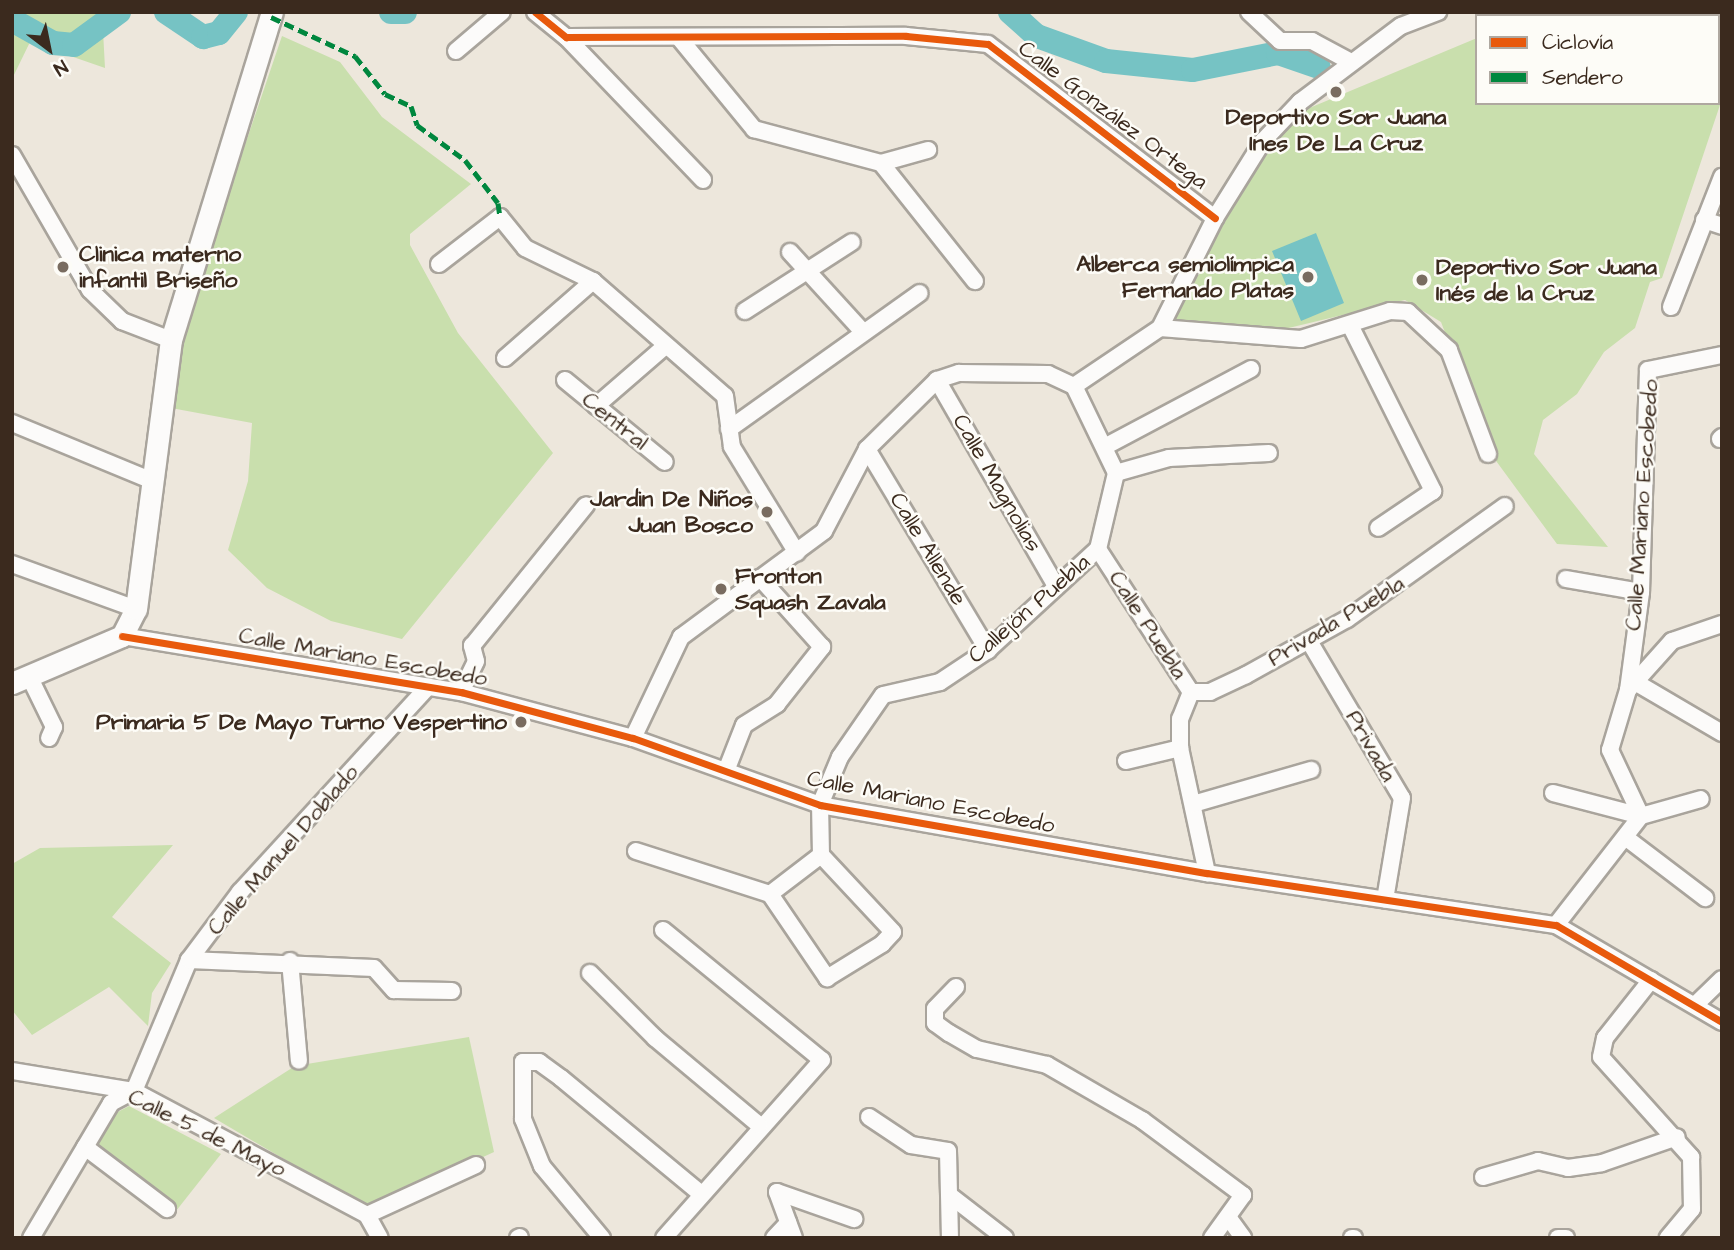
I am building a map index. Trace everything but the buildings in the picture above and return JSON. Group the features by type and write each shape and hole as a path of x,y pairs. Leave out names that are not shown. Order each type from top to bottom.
{"main road":[{"path":"20,680 122,636 136,609 150,480 170,340 272,12"}],"street":[{"path":"456,51 502,12"},
{"path":"535,12 566,37 704,180"},
{"path":"1249,12 1280,41 1312,41 1351,62"},
{"path":"633,738 681,637 824,531 844,502 867,449 937,380 958,373 1048,374 1074,386 1160,328 1215,218 1263,141 1401,19 1438,12"},
{"name":"Calle González Ortega","path":"566,37 919,37 988,44 1215,218"},
{"path":"680,39 754,130 881,163 928,150"},
{"path":"12,155 90,290 122,321 170,340"},
{"path":"881,163 975,281"},
{"path":"1671,307 1722,177"},
{"path":"439,264 500,217 525,248 593,281 663,348 725,396 732,447 797,553"},
{"path":"1704,220 1722,226"},
{"path":"745,311 812,273 852,242"},
{"path":"790,252 863,332"},
{"path":"505,358 593,281"},
{"path":"729,429 920,293"},
{"path":"1160,328 1301,339 1390,311 1408,312 1449,350 1488,454"},
{"path":"1350,325 1433,491 1378,528"},
{"path":"596,406 663,348"},
{"name":"Calle Mariano Escobedo","path":"1641,816 1610,750 1632,686 1641,592 1648,370 1722,355"},
{"path":"1108,445 1251,369"},
{"name":"Central","path":"565,380 665,462"},
{"name":"Calle Magnolias","path":"937,380 1056,586"},
{"name":"Calle Puebla","path":"1074,386 1108,445 1116,473 1098,549 1191,692 1180,719 1180,748 1207,873"},
{"path":"12,423 150,480"},
{"name":"Calle Allende","path":"867,449 988,650"},
{"path":"1116,473 1169,458 1269,453"},
{"path":"461,692 476,661 472,646 586,505"},
{"name":"Privada Puebla","path":"1191,692 1210,691 1309,641 1393,590 1505,506"},
{"name":"Callejón Puebla","path":"820,805 840,757 883,695 940,682 988,650 1098,549"},
{"path":"12,564 136,609"},
{"path":"726,771 744,725 777,704 822,647 760,578"},
{"path":"1566,579 1641,592"},
{"path":"1722,624 1672,641 1632,686 1722,733"},
{"name":"Calle Mariano Escobedo","path":"122,636 461,692 633,738 820,805 1207,873 1556,925 1722,1021"},
{"name":"Privada","path":"1309,641 1402,799 1385,900"},
{"path":"20,680 54,727 49,738"},
{"name":"Calle Manuel Doblado","path":"134,1091 189,960 240,892 428,687"},
{"path":"1126,761 1180,748"},
{"path":"1193,804 1311,769"},
{"path":"1553,793 1641,816 1701,799"},
{"path":"636,851 770,894 827,978 844,972 893,932 821,855 820,805"},
{"path":"1556,925 1641,816"},
{"path":"1625,837 1704,898"},
{"path":"770,894 821,855"},
{"path":"663,930 713,967 822,1060 759,1125 664,1238"},
{"path":"189,960 290,961 374,968 394,990 452,991"},
{"path":"290,961 299,1060"},
{"path":"590,973 654,1038 759,1125"},
{"path":"1695,1005 1722,979"},
{"path":"1651,980 1605,1038 1601,1057 1611,1075 1677,1137 1691,1157 1696,1188 1692,1209 1668,1238"},
{"path":"956,987 935,1009 935,1023 977,1049 1047,1065 1142,1120 1242,1195 1212,1238"},
{"path":"602,1238 542,1166 523,1119 523,1062 539,1062 561,1078 701,1194"},
{"name":"Calle 5 de Mayo","path":"12,1071 134,1091 367,1214"},
{"path":"31,1238 111,1103 134,1091"},
{"path":"869,1117 911,1145 948,1151 950,1238"},
{"path":"1483,1177 1538,1161 1568,1167 1602,1163 1677,1137"},
{"path":"85,1147 167,1209"},
{"path":"375,1236 367,1214 476,1165"},
{"path":"774,1238 791,1231 777,1192 854,1219"},
{"path":"951,1197 1005,1238"},
{"path":"1228,1217 1243,1238"},
{"path":"1558,1238 1566,1238"}],"green space":[{"path":"12,12 102,12 105,68 30,42 12,79"},
{"name":"Deportivo Sor Juana Inés de la Cruz","path":"1722,12 1720,105 1720,14 1528,14"},
{"path":"282,36 340,62 382,117 471,184 410,234 410,245 458,333 553,453 402,639 331,621 267,588 228,550 248,481 252,423 171,408 178,342"},
{"name":"Deportivo Sor Juana Inés de la Cruz","path":"1475,39 1475,105 1720,105 1662,278 1650,282 1635,328 1604,352 1577,394 1543,420 1534,454 1608,547 1557,544 1491,454 1441,322 1405,300 1272,332 1164,326 1259,154 1295,114"},
{"path":"173,845 112,917 171,963 152,993 148,1026 109,987 32,1035 12,1010 12,864 40,848"},
{"path":"469,1037 494,1152 369,1209 214,1118 295,1066"},
{"path":"129,1106 221,1154 176,1211 95,1154 93,1145 114,1114"}],"water":[{"name":"Alberca semiolímpica Fernando Platas","path":"1316,233 1344,303 1301,321 1272,251"}],"waterway":[{"path":"12,20 53,43 74,45 119,12"},
{"path":"166,12 203,37 219,33 236,12"},
{"path":"391,12 405,12"},
{"path":"1010,12 1037,36 1106,61 1193,70 1278,53 1319,67"}],"marked path":[{"path":"271,17 355,56 385,94 411,106 417,125 465,160 498,203 500,217"}],"cycle path":[{"path":"535,12 566,37 906,36 988,44 1215,218"},
{"path":"122,636 461,692 633,738 820,805 1207,873 1556,925 1722,1022"}],"place":[{"name":"Deportivo Sor Juana Ines De La Cruz","path":"1336,92"},
{"name":"Clinica materno infantil Briseño","path":"63,267"},
{"name":"Alberca semiolímpica Fernando Platas","path":"1308,277"},
{"name":"Deportivo Sor Juana Inés de la Cruz","path":"1422,280"},
{"name":"Jardin De Niños Juan Bosco","path":"767,512"},
{"name":"Fronton Squash Zavala","path":"721,589"},
{"name":"Primaria 5 De Mayo Turno Vespertino","path":"521,722"}]}
